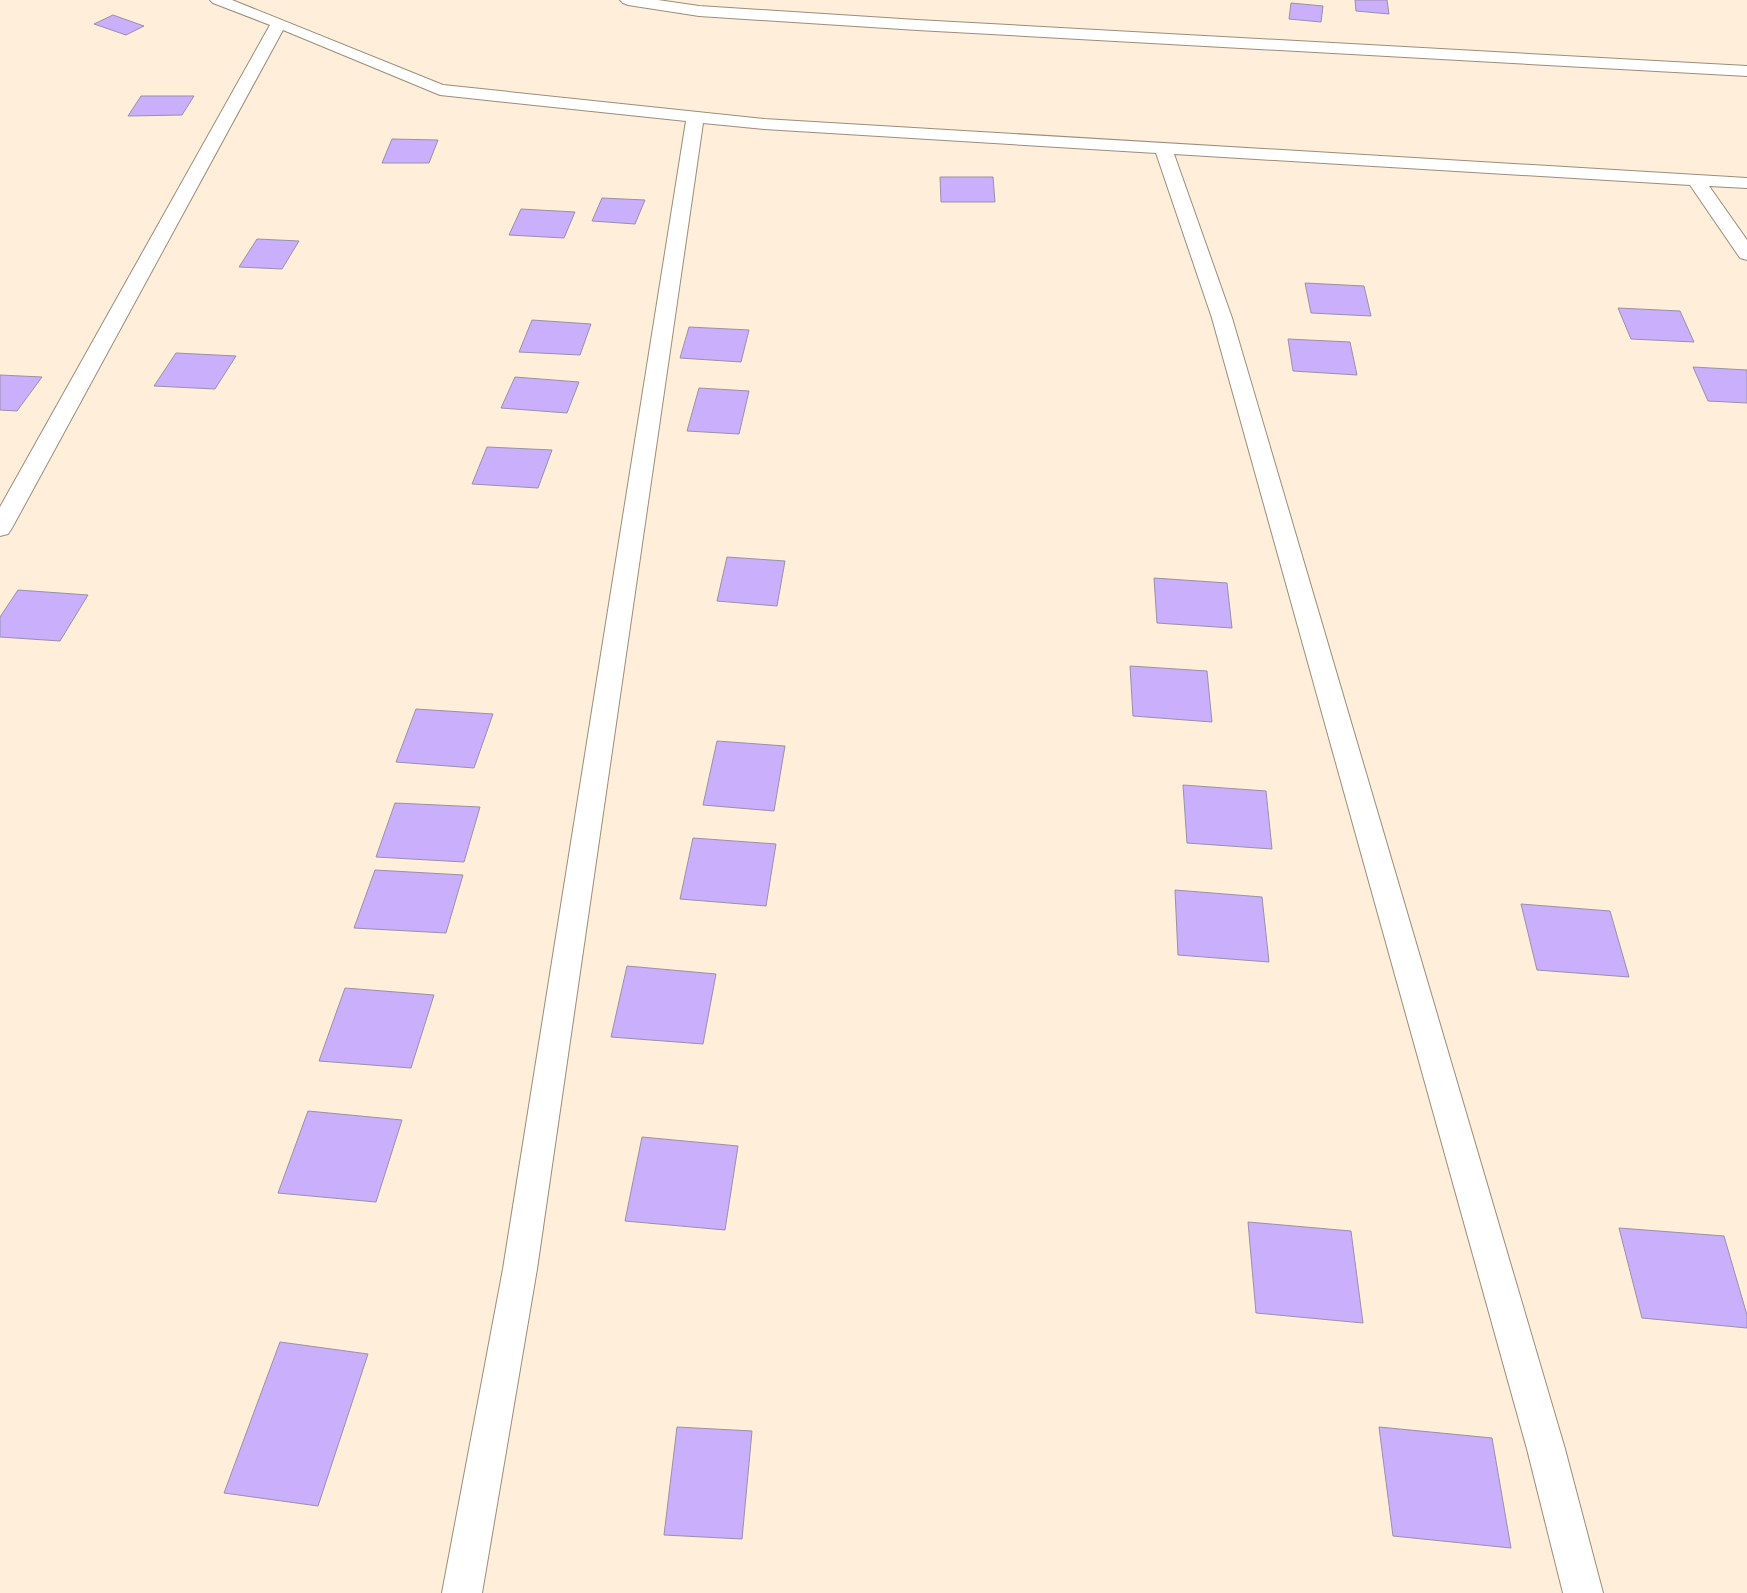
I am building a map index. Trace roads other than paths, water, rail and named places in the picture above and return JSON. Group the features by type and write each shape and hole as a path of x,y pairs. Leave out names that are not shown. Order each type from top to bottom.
{"street":[{"path":"218,0 279,23 440,90 764,124 1747,183"},
{"path":"628,0 699,11 867,22 1747,72"},
{"path":"0,528 279,23"},
{"path":"462,1593 520,1269 695,116"},
{"path":"1163,148 1230,347 1546,1449 1582,1593"},
{"path":"1696,181 1747,254"}]}
